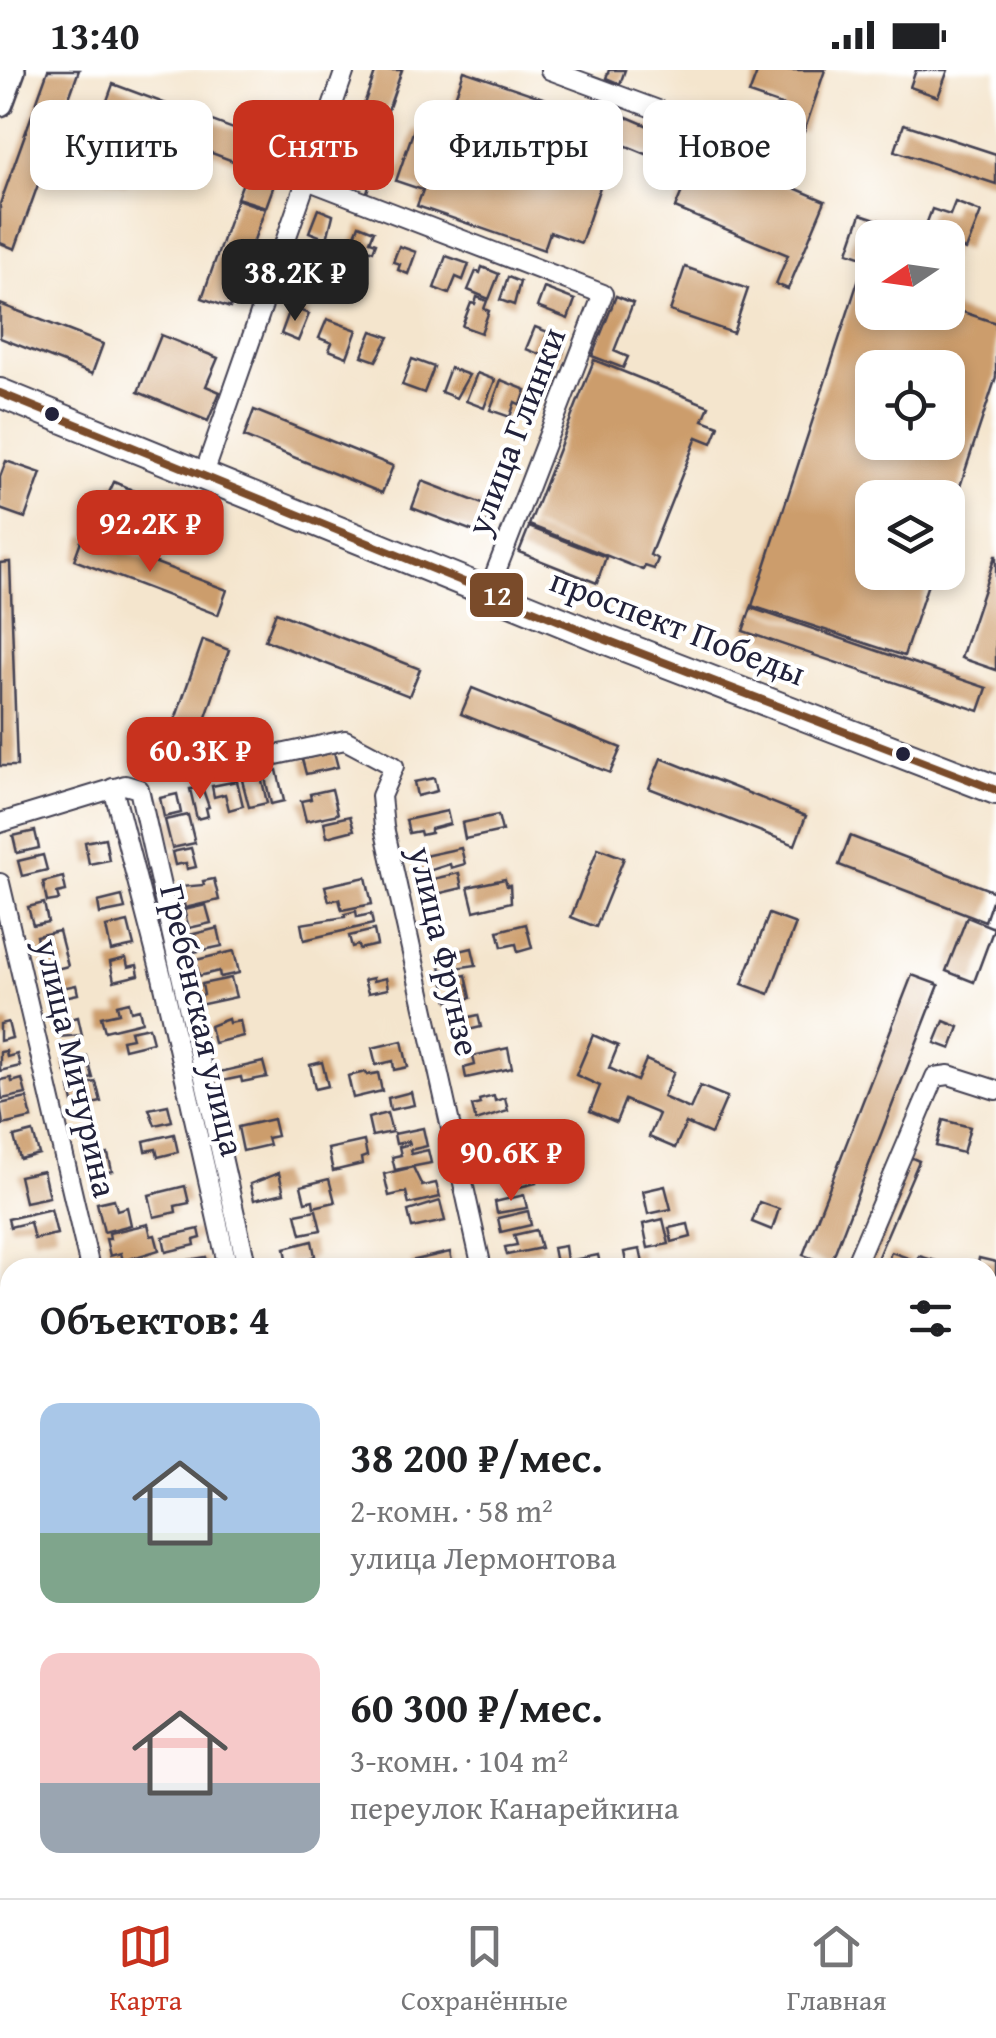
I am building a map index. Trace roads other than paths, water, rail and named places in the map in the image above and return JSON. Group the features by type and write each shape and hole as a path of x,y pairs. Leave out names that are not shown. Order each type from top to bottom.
{"main road":[{"path":"0,104 12,70"},
{"name":"проспект Победы","path":"0,393 488,592 996,790"}],"street":[{"path":"335,100 345,70"},
{"path":"550,70 643,104"},
{"path":"204,474 303,190"},
{"name":"улица Глинки","path":"333,190 603,294 488,592"},
{"name":"улица Фрунзе","path":"216,768 345,740 394,766 381,796 384,827 480,1258"},
{"name":"Гребенская улица","path":"226,1258 162,977 113,788 133,785 143,800 245,1258"},
{"path":"0,823 113,788"},
{"name":"улица Мичурина","path":"0,883 88,1258"},
{"path":"858,1258 935,1077 949,1075 996,1090"}]}
